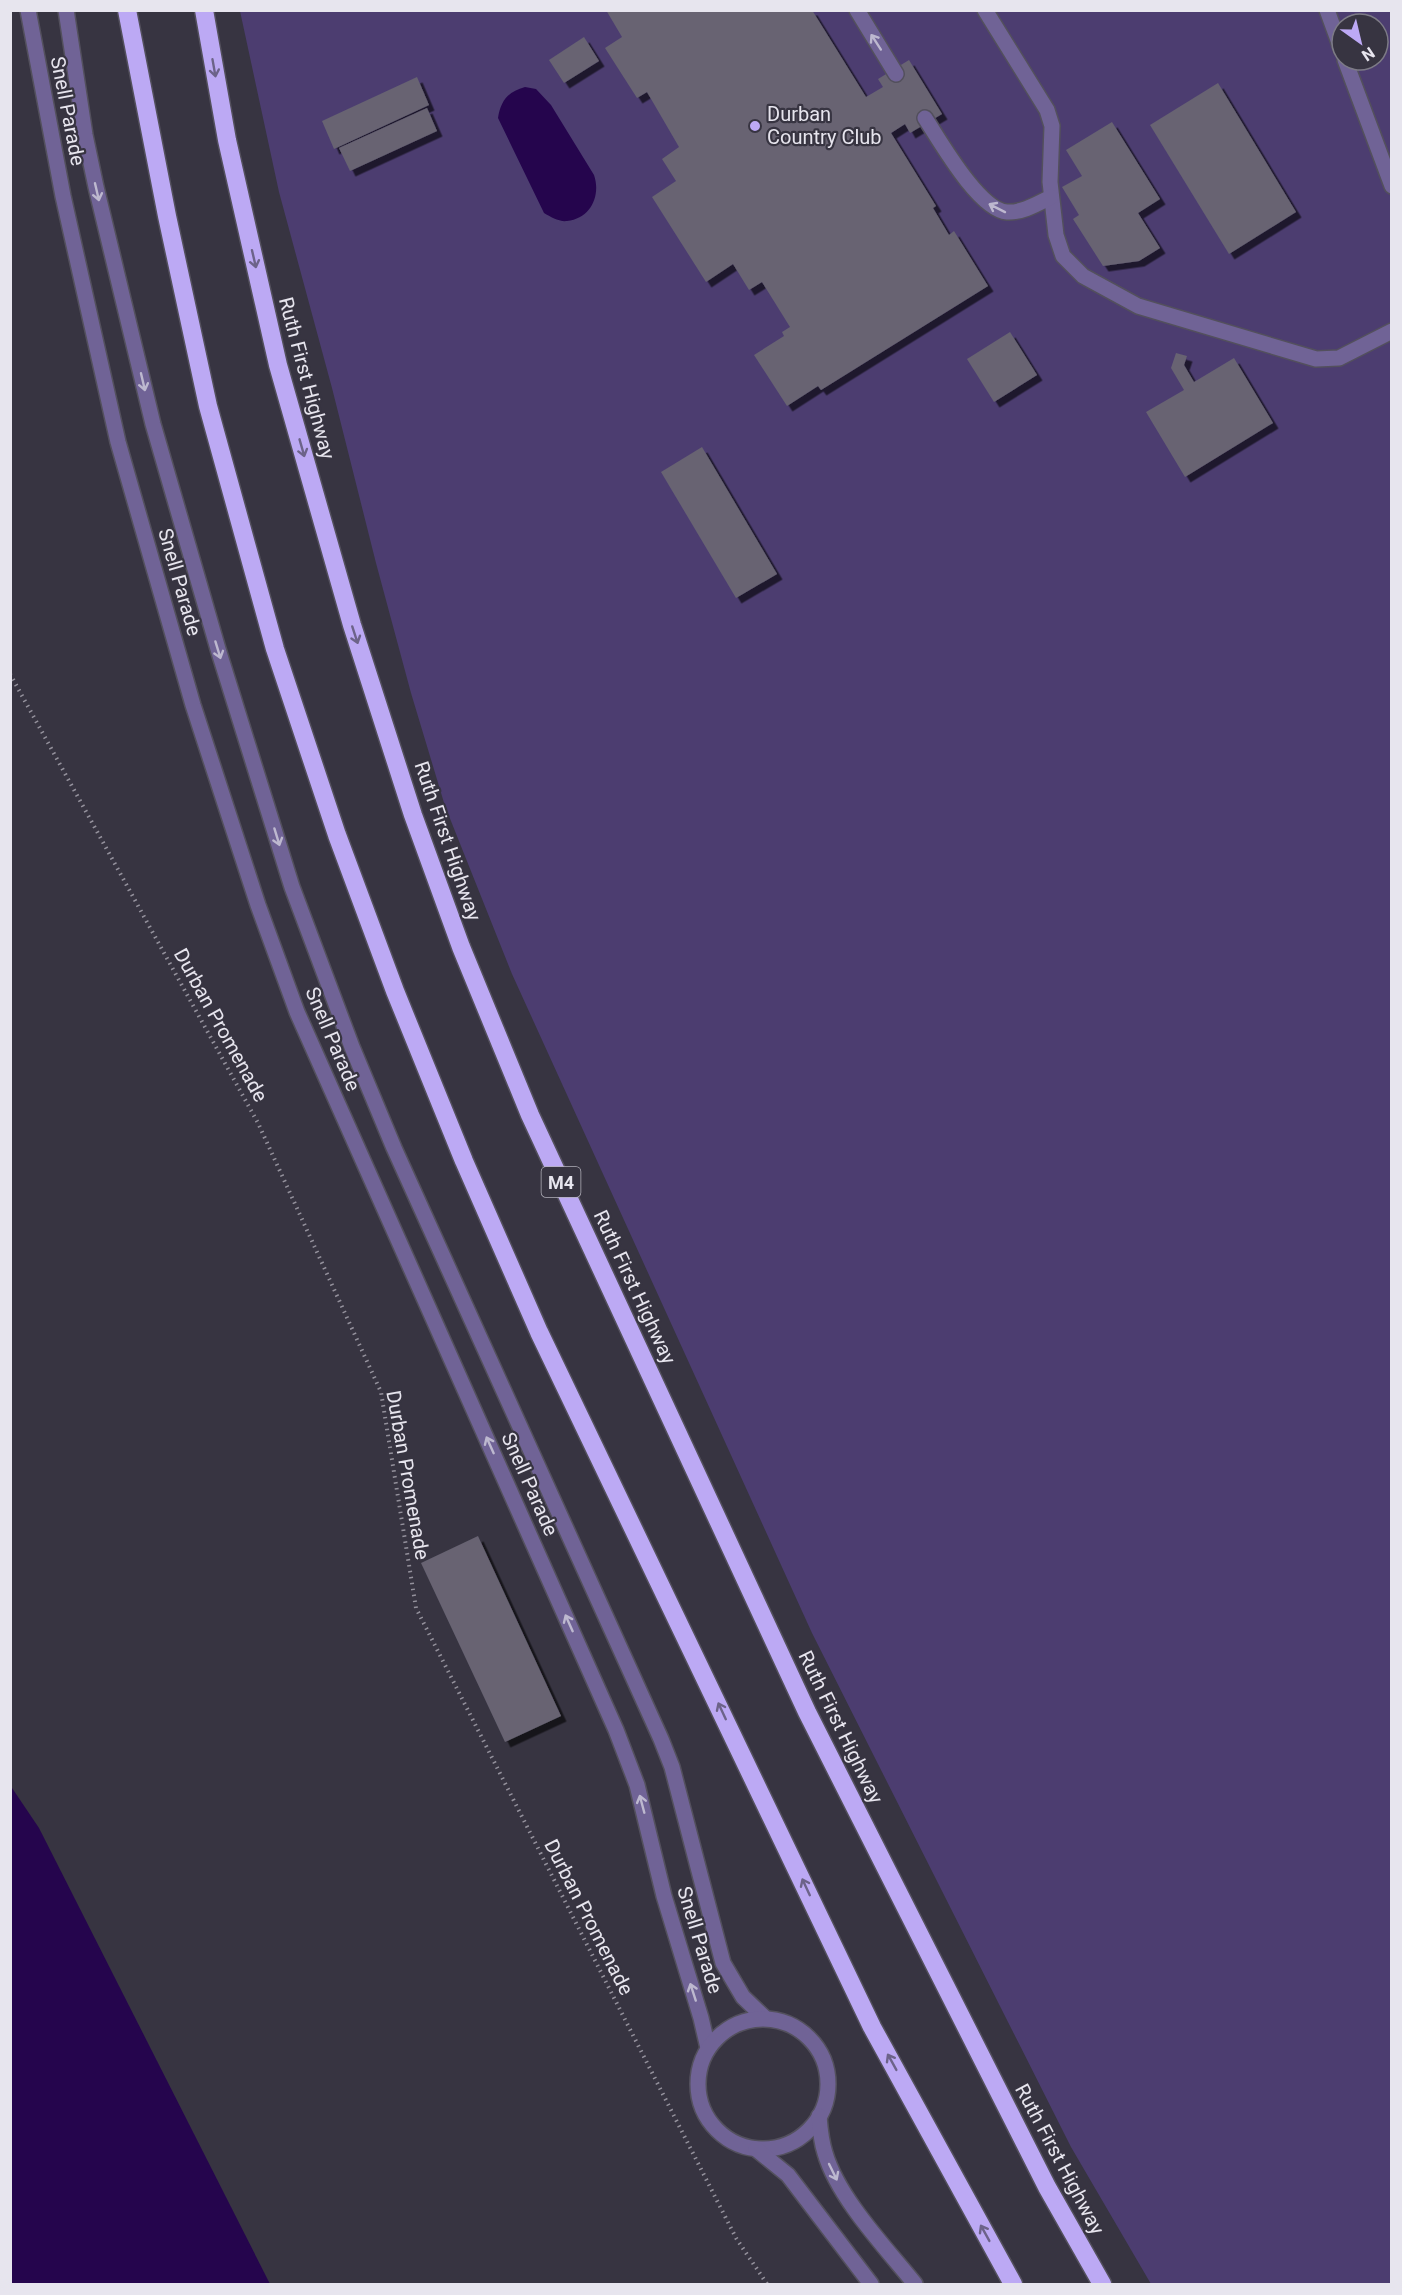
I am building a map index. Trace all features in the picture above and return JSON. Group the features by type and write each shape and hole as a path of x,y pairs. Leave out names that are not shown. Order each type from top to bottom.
{"highway":[{"path":"127,10 167,216 208,406 275,649 337,835 395,991 464,1161 544,1343 872,2027 1013,2284"},
{"name":"Ruth First Highway","path":"204,10 227,140 278,365 352,625 413,815 461,947 530,1115 807,1712 1047,2187 1102,2284"}],"street":[{"name":"Snell Parade","path":"28,10 63,196 118,442 193,705 258,905 297,1012 628,1760 645,1814 673,1928 708,2048"},
{"name":"Snell Parade","path":"66,10 85,135 153,424 218,649 292,887 352,1047 394,1148 661,1739 674,1777 723,1963 743,1997 765,2018"},
{"path":"857,10 896,74"},
{"path":"985,10 1047,110 1052,126 1051,197 1056,235 1064,256 1083,276 1138,306 1316,359 1339,358 1392,330"},
{"path":"1349,72 1392,186"},
{"path":"925,118 967,181 991,206 1004,212 1016,212 1051,197"},
{"path":"765,2018 787,2023 806,2034 820,2052 827,2073 827,2095 819,2116 799,2138 771,2148 756,2149 735,2143 716,2131 704,2112 698,2091 699,2068 708,2048 723,2032 742,2021 765,2018"},
{"path":"819,2116 824,2153 840,2187 915,2284"},
{"path":"756,2149 788,2175 872,2284"}],"path":[{"name":"Durban Promenade","path":"10,675 258,1123 381,1392 416,1608 736,2238 767,2284"}],"shaded area":[{"path":"240,11 1391,11 1391,2284 1151,2284 1071,2147 812,1633 512,974 445,806 411,693 279,192"},
{"path":"525,87 536,89 551,105 594,175 596,190 592,205 582,216 575,219 561,221 544,213 498,118 506,98 514,91"},
{"path":"10,1785 39,1828 270,2284 11,2284"}],"building":[{"path":"606,10 812,10 866,97 883,87 878,79 909,60 942,114 910,133 905,124 891,133 936,206 933,208 949,235 954,231 988,286 821,390 818,386 787,406 754,355 784,336 782,332 790,327 762,282 749,290 733,264 706,282 652,197 676,181 662,159 679,147 647,92 637,98 605,48 622,37"},
{"path":"584,37 599,61 564,83 549,60"},
{"path":"417,77 429,105 334,149 322,121"},
{"path":"1218,83 1296,212 1229,254 1150,125"},
{"path":"427,108 437,131 350,171 339,148"},
{"path":"1112,122 1160,199 1138,213 1160,248 1139,261 1103,266 1073,219 1079,215 1062,187 1082,176 1066,150"},
{"path":"1010,332 1037,375 994,402 967,359"},
{"path":"1176,353 1187,356 1184,365 1194,382 1234,358 1273,423 1185,477 1146,412 1184,390 1171,368"},
{"path":"702,447 777,574 736,598 661,472"},
{"path":"478,1536 561,1716 505,1742 421,1563"}],"place":[{"name":"Durban Country Club","path":"755,126"}]}
